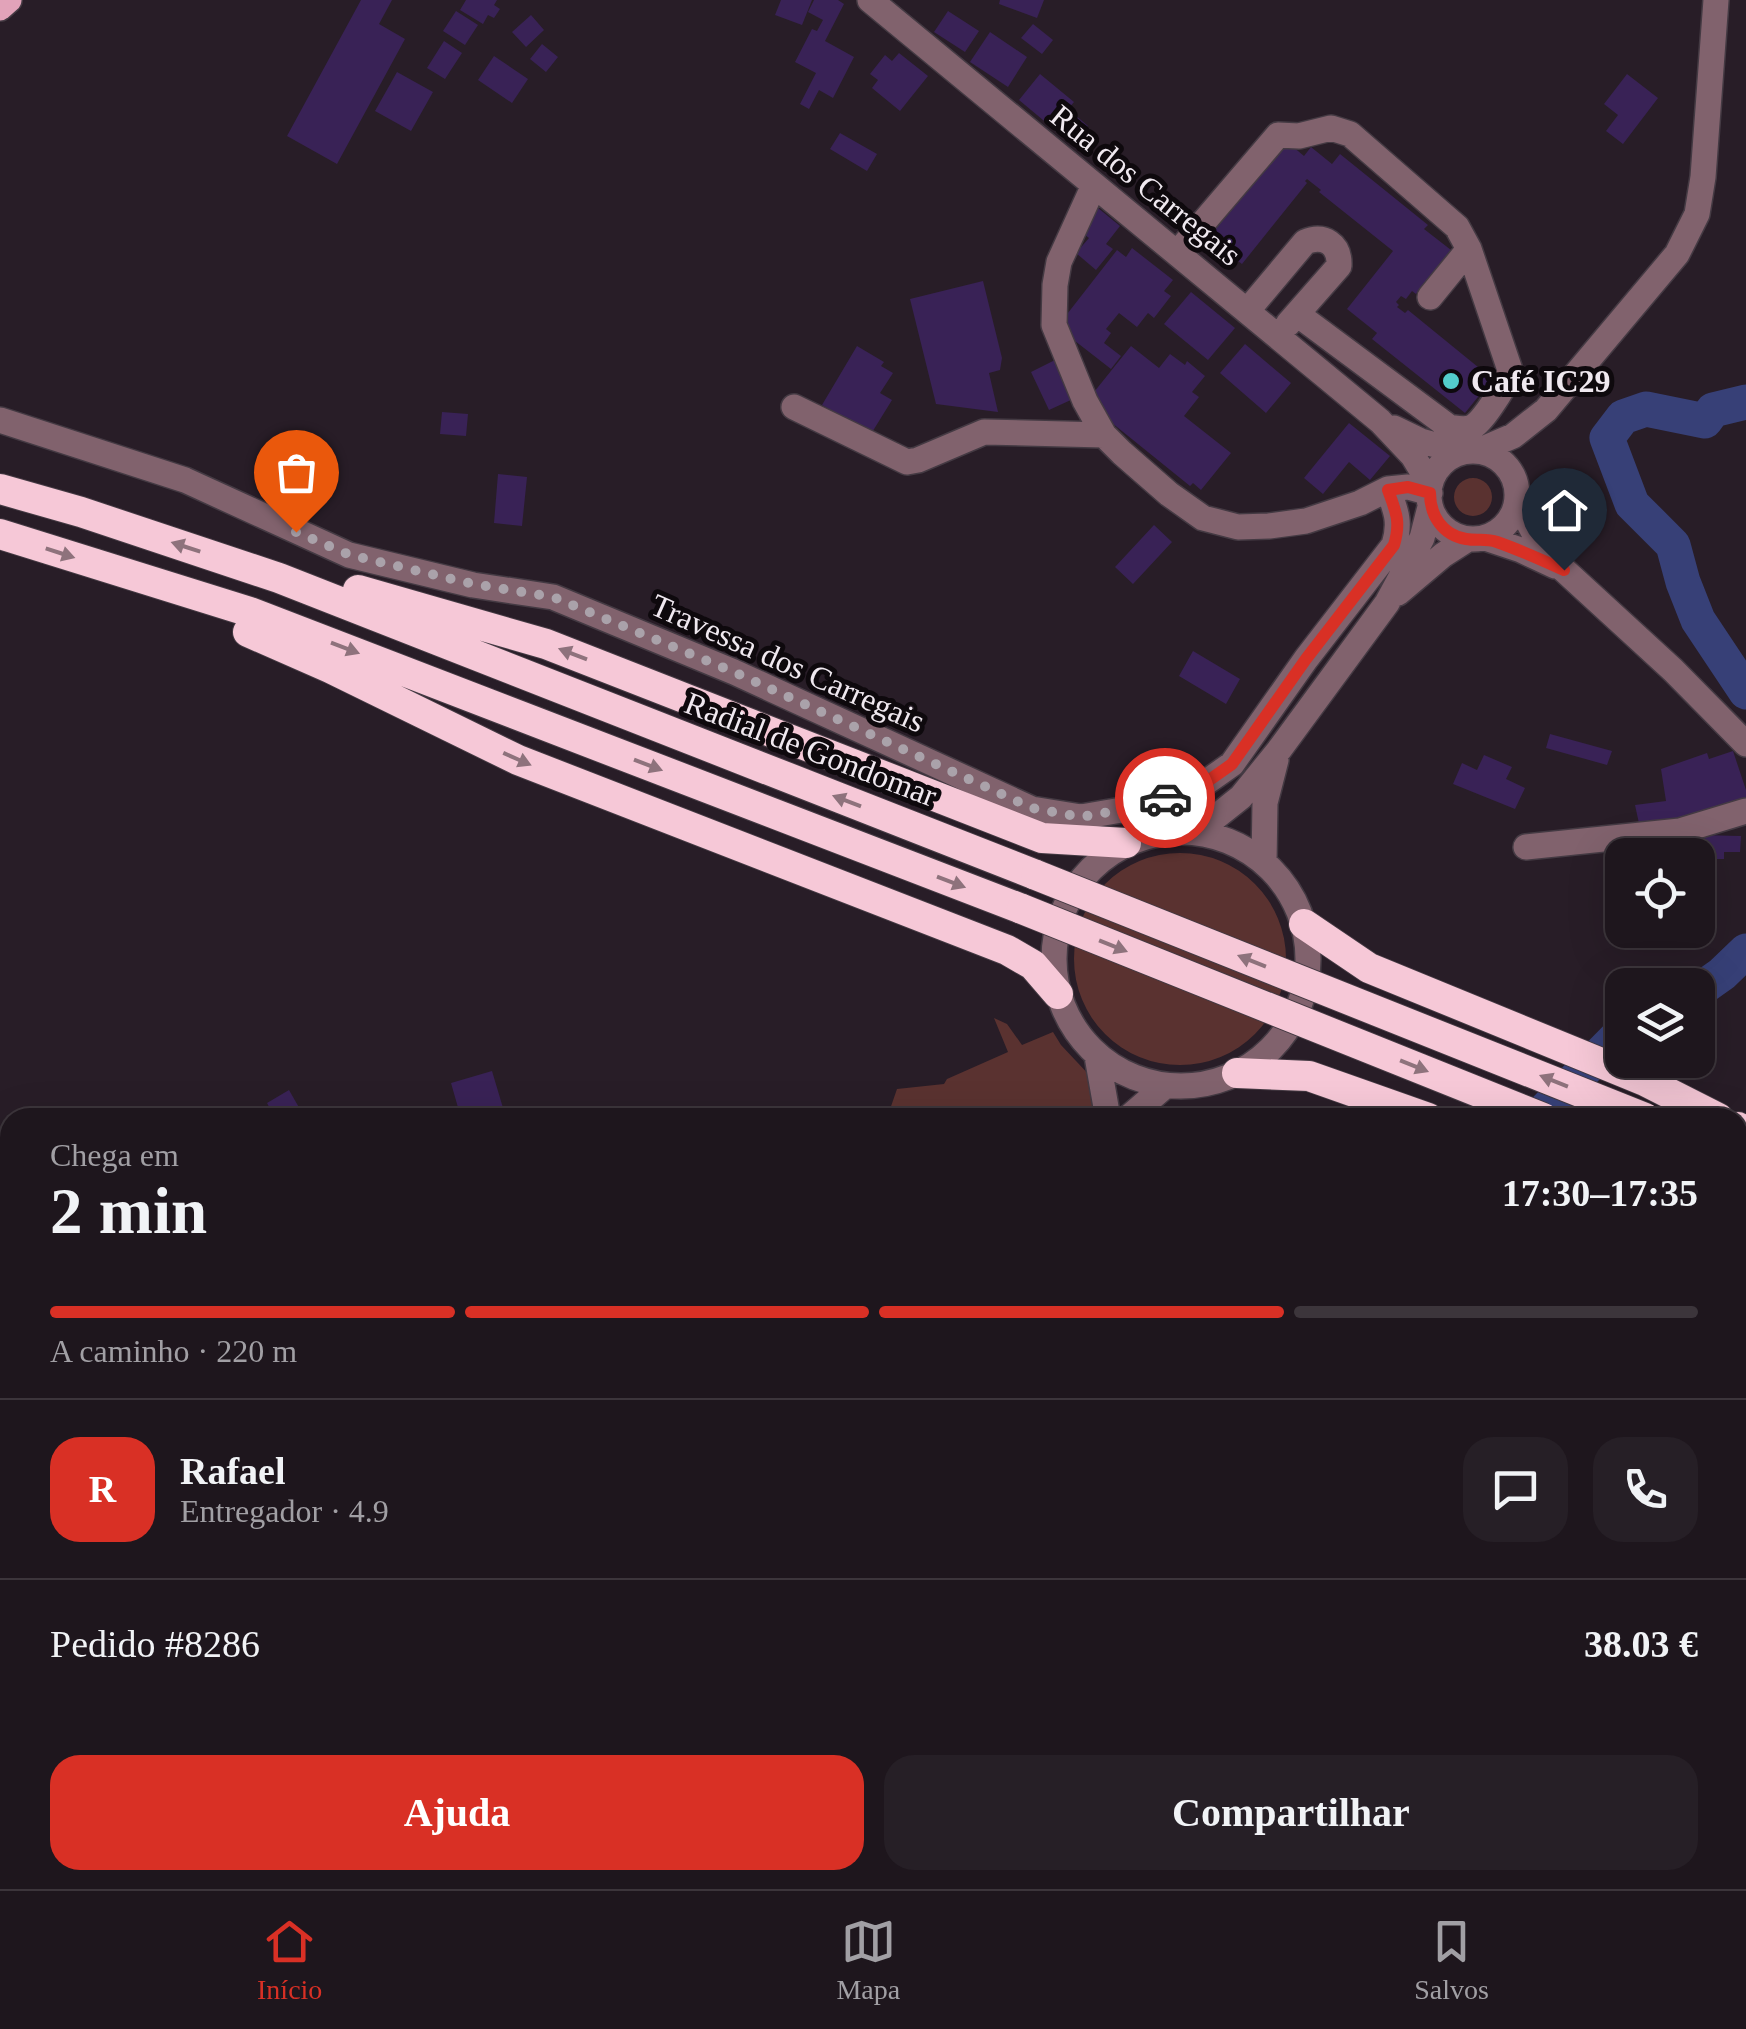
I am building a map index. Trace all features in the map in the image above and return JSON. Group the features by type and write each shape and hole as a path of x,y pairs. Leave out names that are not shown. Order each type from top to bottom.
{"highway":[{"name":"Radial de Gondomar","path":"0,489 279,578 1620,1108"},
{"path":"0,534 250,612 1022,909 1518,1108"},
{"path":"120,572 518,760 1007,950 1033,964 1058,994"},
{"path":"279,578 343,586 546,644 1042,838 1126,844"},
{"path":"1304,924 1370,968 1646,1081 1699,1108"},
{"path":"1237,1074 1309,1076 1399,1108"}],"main road":[{"path":"0,8 10,0"}],"street":[{"name":"Rua dos Carregais","path":"870,0 903,12 1094,186 1380,421 1413,456 1430,495"},
{"path":"1197,832 1241,797 1386,603 1422,538 1434,473 1446,460 1513,436 1546,410 1677,254 1697,214 1703,177 1716,0"},
{"path":"1178,252 1278,134 1299,136 1331,128 1350,134 1457,227 1469,249 1510,370 1508,383 1474,426 1449,426 1297,314"},
{"path":"1094,186 1058,262 1054,325 1085,401 1104,435 1169,494 1203,518 1238,526 1306,521 1360,504 1388,490 1408,487 1430,495"},
{"path":"1248,310 1305,242 1315,238 1327,240 1339,256 1339,266 1279,335"},
{"path":"1430,298 1469,249"},
{"path":"794,407 907,462 984,432 1104,435"},
{"path":"1386,603 1443,555 1500,530 1512,517 1527,447 1546,410"},
{"name":"Travessa dos Carregais","path":"0,420 185,480 350,555 473,584 553,597 734,672 1032,808 1081,817 1138,807 1198,788 1232,764 1394,545 1397,514 1388,490"},
{"name":"Rua dos Carregais","path":"1380,421 1422,441 1470,452"},
{"path":"1470,452 1495,456 1508,468 1535,535 1564,570 1673,670 1746,744"},
{"path":"1430,495 1438,523 1451,534 1521,550 1564,570"},
{"path":"1264,862 1265,803 1279,750"},
{"path":"1526,847 1680,831 1746,811"},
{"path":"1171,831 1222,838 1264,862 1288,890 1304,924 1308,949 1308,974 1302,998 1292,1022 1277,1042 1237,1074 1190,1086 1165,1086 1141,1080 1098,1056 1067,1017 1054,969 1060,919 1084,876 1126,844 1171,831"},
{"path":"1098,1056 1105,1108"},
{"path":"1140,1108 1165,1086"}],"shaded area":[{"path":"1473,478 1487,483 1492,497 1487,511 1473,516 1459,511 1454,497 1459,483"},
{"path":"1180,853 1221,861 1255,884 1278,918 1286,959 1278,1000 1255,1034 1221,1057 1180,1065 1139,1057 1105,1034 1082,1000 1074,959 1082,918 1105,884 1139,861"},
{"path":"994,1018 1007,1024 1022,1045 1053,1032 1092,1078 1116,1087 1103,1108 890,1108 897,1089 944,1084 947,1079 1008,1052"}],"building":[{"path":"361,0 392,0 379,24 405,39 337,164 287,136"},
{"path":"466,0 497,0 494,5 500,9 494,18 488,15 483,24 460,10"},
{"path":"781,0 812,0 802,25 775,15"},
{"path":"814,0 838,0 844,4 825,41 854,57 833,98 819,90 809,109 800,104 816,73 795,62 812,29 817,31 823,20 808,12"},
{"path":"1000,0 1044,0 1037,18 999,4"},
{"path":"456,11 478,25 465,45 443,31"},
{"path":"948,11 979,31 965,52 934,32"},
{"path":"531,15 544,30 526,47 512,32"},
{"path":"1033,24 1053,40 1042,54 1021,38"},
{"path":"990,32 1027,57 1008,87 970,62"},
{"path":"444,41 462,53 445,79 427,68"},
{"path":"542,44 558,57 546,72 530,59"},
{"path":"899,53 928,76 900,111 872,88 878,80 870,74 885,55 892,61"},
{"path":"494,56 528,79 512,103 478,80"},
{"path":"397,72 433,92 411,131 375,111"},
{"path":"1040,74 1074,102 1068,109 1088,126 1073,145 1019,100"},
{"path":"1627,74 1658,98 1623,144 1606,131 1618,115 1604,104"},
{"path":"840,133 877,154 867,171 830,149"},
{"path":"1286,141 1304,156 1311,147 1332,164 1340,154 1428,225 1424,229 1451,250 1416,294 1412,291 1406,299 1401,296 1396,302 1397,307 1405,313 1408,310 1489,376 1490,382 1465,413 1372,339 1377,333 1347,309 1393,251 1307,179 1242,264 1210,239"},
{"path":"1098,208 1120,226 1106,244 1113,249 1096,270 1076,253 1089,238 1080,231"},
{"path":"1132,248 1173,280 1164,291 1171,296 1154,318 1148,313 1137,327 1119,313 1106,329 1111,333 1104,343 1121,356 1111,369 1057,327 1117,250 1126,257"},
{"path":"983,281 1002,358 1000,370 989,373 998,412 936,404 910,299"},
{"path":"1191,292 1235,328 1208,360 1164,324"},
{"path":"1245,344 1291,383 1266,413 1220,373"},
{"path":"857,346 884,362 881,366 893,373 880,393 892,400 871,434 822,405"},
{"path":"1131,346 1159,368 1170,354 1185,365 1187,361 1205,376 1192,392 1199,397 1184,416 1231,453 1201,490 1193,483 1190,486 1086,402"},
{"path":"1055,360 1073,399 1049,410 1031,372"},
{"path":"442,412 468,414 466,436 440,434"},
{"path":"1349,423 1390,456 1370,480 1349,462 1323,494 1304,478"},
{"path":"498,474 527,477 522,526 494,523"},
{"path":"1154,525 1172,542 1133,584 1115,567"},
{"path":"1193,651 1240,679 1226,704 1179,676"},
{"path":"1550,734 1612,751 1607,765 1546,748"},
{"path":"1733,751 1746,790 1746,805 1640,828 1635,805 1666,801 1661,769 1707,753 1709,759"},
{"path":"1484,755 1512,767 1506,779 1525,788 1515,809 1453,784 1462,763 1477,770"},
{"path":"1697,835 1741,836 1740,852 1724,852 1724,859 1715,859 1715,838"},
{"path":"492,1071 503,1108 458,1108 451,1083"},
{"path":"289,1090 299,1108 270,1108 267,1103"}],"waterway":[{"path":"1746,402 1713,410 1705,421 1646,409 1623,417 1607,438 1632,504 1673,545 1698,620 1746,692"},
{"path":"1715,979 1746,951"},
{"path":"1547,1108 1605,1049"}],"way so far":[{"path":"296,532 350,555 473,584 553,597 734,672 1032,808 1081,817 1165,798"}],"place":[{"name":"Café IC29","path":"1451,381"}],"route":[{"path":"1165,798 1198,788 1232,764 1394,545 1397,514 1388,490 1408,487 1430,493 1430,507 1438,523 1451,534 1468,540 1485,538 1564,570"}]}
